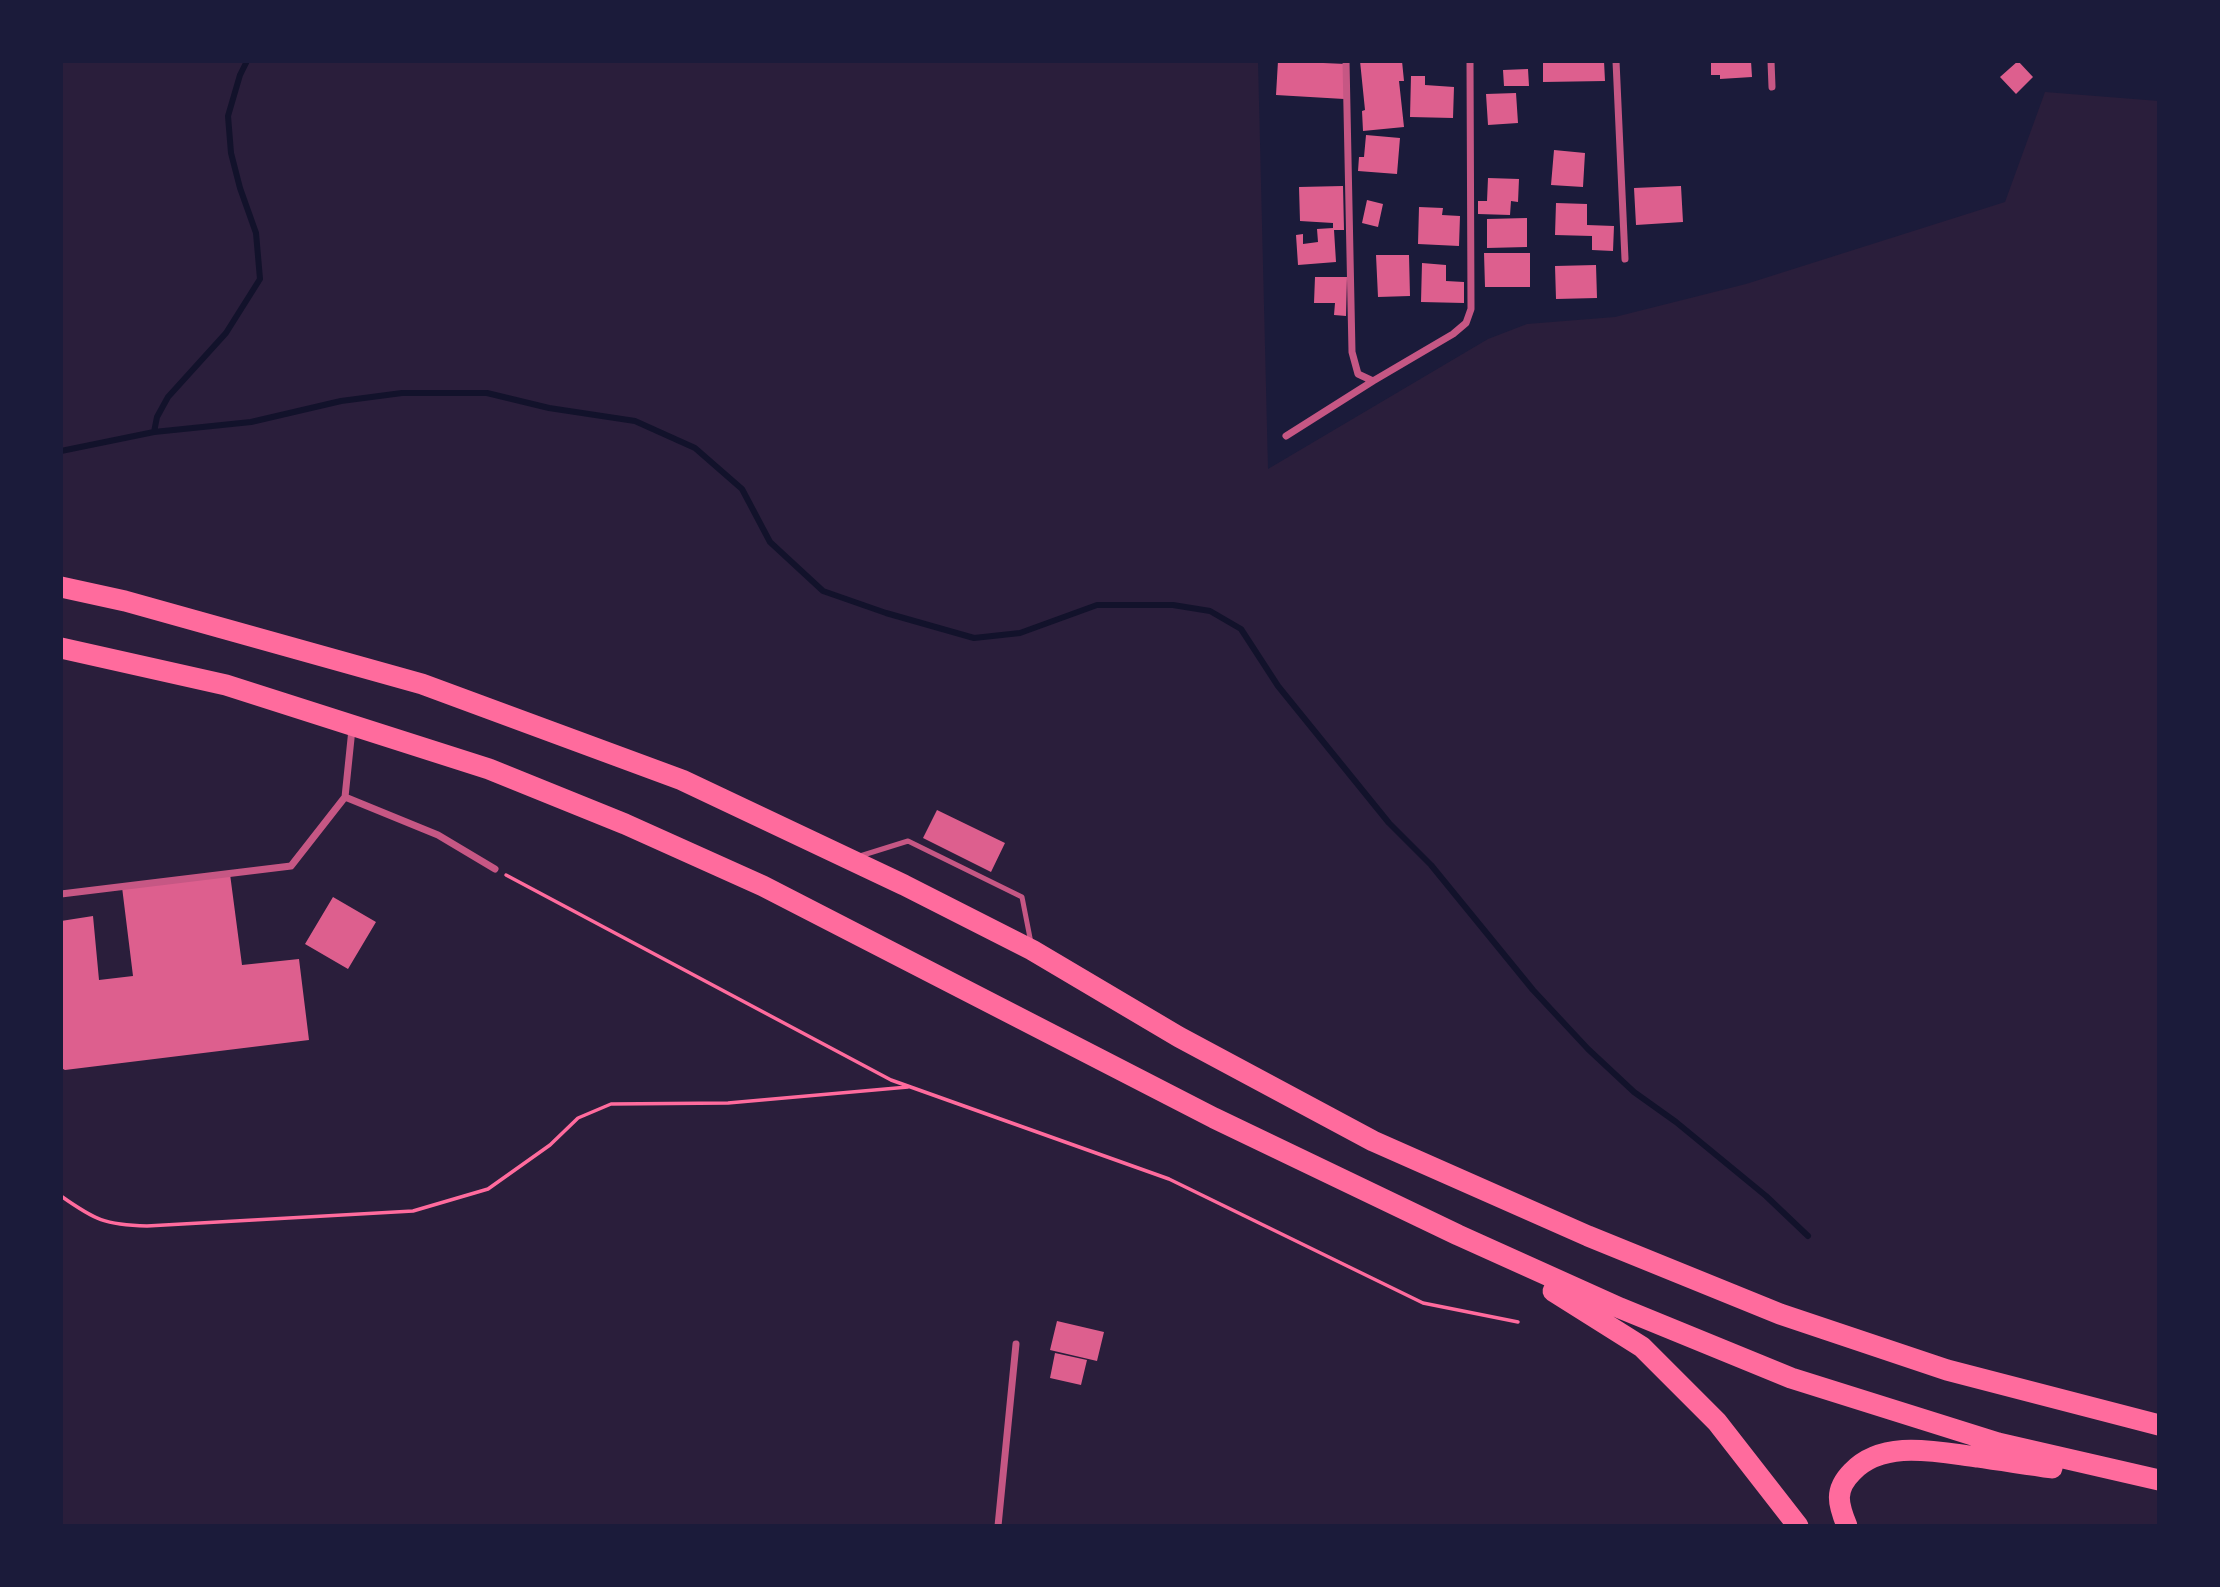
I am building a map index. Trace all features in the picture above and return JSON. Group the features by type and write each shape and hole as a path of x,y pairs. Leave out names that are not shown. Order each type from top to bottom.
{"highway":[{"path":"61,587 125,601 422,684 681,780 851,860 1032,950 1179,1037 1373,1141 1588,1236 1780,1314 1934,1366 2159,1426"},
{"path":"61,648 226,685 489,769 625,824 763,886 1214,1118 1458,1235 1619,1308 1791,1378 1998,1443 2159,1481"},
{"path":"1458,1235 1598,1317 1642,1347 1717,1422 1798,1526"},
{"path":"1847,1526 1838,1505 1843,1481 1861,1462 1887,1452 1923,1450 2159,1481"}],"street":[{"path":"1346,61 1352,352 1358,374 1373,381"},
{"path":"1286,436 1454,334 1466,323 1471,309 1470,61"},
{"path":"1616,61 1625,259"},
{"path":"1771,61 1772,87"},
{"path":"61,894 291,866 345,797 352,725"},
{"path":"345,797 438,835 495,869"},
{"path":"998,1526 1016,1344"}],"lane":[{"path":"851,860 908,841 1023,897 1032,950"}],"path":[{"path":"495,869 867,1068 910,1087 1169,1179 1423,1303 1518,1322"},
{"path":"61,1196 89,1216 117,1225 413,1212 488,1189 550,1145 578,1118 611,1104 727,1103 910,1087"}],"shaded area":[{"path":"61,61 1258,61 1268,469 1488,339 1527,324 1615,317 1746,284 2005,202 2045,92 2159,101 2159,1526 61,1526"}],"building":[{"path":"1278,61 1346,64 1344,99 1276,95"},
{"path":"1360,61 1402,61 1404,81 1399,81 1404,127 1363,131 1362,111 1365,110"},
{"path":"1543,61 1604,61 1605,81 1543,82"},
{"path":"1711,61 1751,61 1752,77 1720,79 1720,75 1711,75"},
{"path":"2018,61 2033,77 2016,94 2000,77"},
{"path":"1528,69 1529,86 1504,86 1503,70"},
{"path":"1411,76 1425,76 1425,85 1454,87 1453,118 1410,117"},
{"path":"1516,93 1518,123 1488,125 1486,94"},
{"path":"1366,135 1400,138 1397,174 1358,171 1359,157 1364,157"},
{"path":"1554,150 1585,153 1583,187 1551,185"},
{"path":"1488,178 1519,179 1518,202 1511,201 1510,215 1478,214 1478,201 1487,201"},
{"path":"1343,186 1344,230 1334,230 1336,262 1298,265 1296,235 1303,234 1303,244 1318,242 1317,229 1333,228 1333,223 1300,221 1299,187"},
{"path":"1681,186 1683,222 1636,225 1634,188"},
{"path":"1367,200 1383,204 1378,227 1362,223"},
{"path":"1556,203 1587,204 1587,225 1614,226 1613,251 1592,250 1592,236 1555,235"},
{"path":"1419,207 1443,208 1442,215 1460,216 1459,246 1418,244"},
{"path":"1527,218 1527,247 1487,248 1487,219"},
{"path":"1484,253 1530,253 1530,287 1485,287"},
{"path":"1376,255 1409,255 1410,296 1378,297"},
{"path":"1422,263 1446,265 1446,281 1464,282 1464,303 1421,302"},
{"path":"1596,265 1597,298 1556,299 1555,266"},
{"path":"1315,277 1347,277 1346,316 1334,315 1335,303 1314,303"},
{"path":"937,810 1005,843 991,872 923,838"},
{"path":"230,874 242,965 299,959 309,1040 65,1070 61,1068 61,921 93,916 99,980 133,976 122,887"},
{"path":"333,897 376,922 348,969 305,944"},
{"path":"1057,1321 1104,1332 1097,1361 1050,1350"},
{"path":"1055,1353 1087,1360 1081,1385 1050,1378"}],"waterway":[{"path":"154,432 157,417 168,397 226,333 260,279 256,233 231,153 228,116 247,61"},
{"path":"61,451 154,432 251,422 341,401 402,393 487,393 549,408 635,421 695,448 742,489 770,542 823,591 886,613 974,638 1020,633 1097,605 1173,605 1210,611 1241,629 1278,686 1389,823 1431,865 1533,990 1588,1049 1634,1092 1676,1122 1766,1196 1808,1236"}]}
